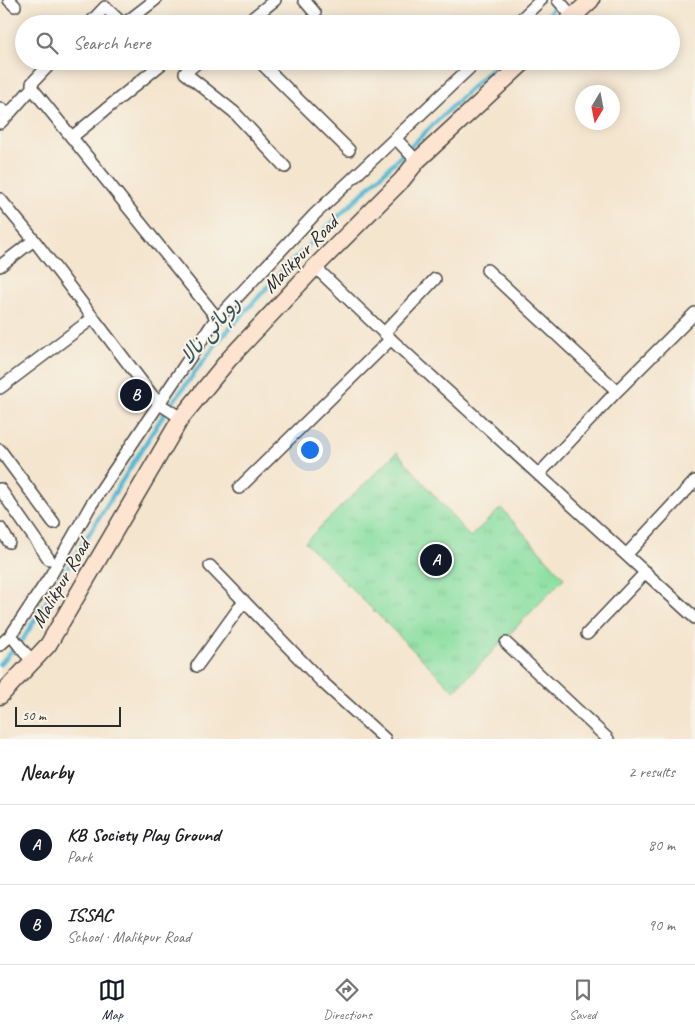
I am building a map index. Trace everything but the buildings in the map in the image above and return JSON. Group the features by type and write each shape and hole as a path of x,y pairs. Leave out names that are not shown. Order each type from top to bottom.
{"street":[{"path":"135,15 155,0"},
{"path":"256,15 275,0"},
{"path":"304,0 315,13"},
{"path":"525,15 541,0"},
{"path":"558,0 567,15"},
{"path":"571,15 591,0"},
{"path":"98,15 106,7 114,15"},
{"path":"3,115 32,88 32,83 44,70"},
{"path":"72,137 153,70"},
{"path":"188,70 185,73 234,112 284,167"},
{"path":"268,70 349,150"},
{"path":"0,645 12,637 91,506 158,403 217,318 315,214 397,140 468,70"},
{"name":"Malikpur Road","path":"0,696 29,657 48,645 178,416 228,359 315,267 402,180 414,158 515,70"},
{"path":"32,88 217,318"},
{"path":"397,140 414,158"},
{"path":"0,199 34,240 158,403 178,416"},
{"path":"0,266 34,240"},
{"path":"315,267 695,618"},
{"path":"487,270 617,391"},
{"path":"239,488 388,336 435,279"},
{"path":"539,474 617,391 695,313"},
{"path":"0,388 93,318"},
{"path":"0,450 54,523"},
{"path":"627,554 695,481"},
{"path":"0,489 49,560"},
{"path":"0,528 9,542"},
{"path":"210,566 320,680 385,739"},
{"path":"587,634 646,572"},
{"path":"197,666 244,601"},
{"path":"12,637 29,657"},
{"path":"506,643 608,739"}],"green space":[{"path":"397,452 470,537 501,508 564,578 454,691 305,542"}],"waterway":[{"name":"روہائی نالا","path":"547,15 560,2"},
{"name":"روہائی نالا","path":"0,664 23,639 164,414 220,339 285,268 490,70"}],"place":[{"name":"ISSAC","path":"136,395"},
{"name":"KB Society Play Ground","path":"436,560"}]}
